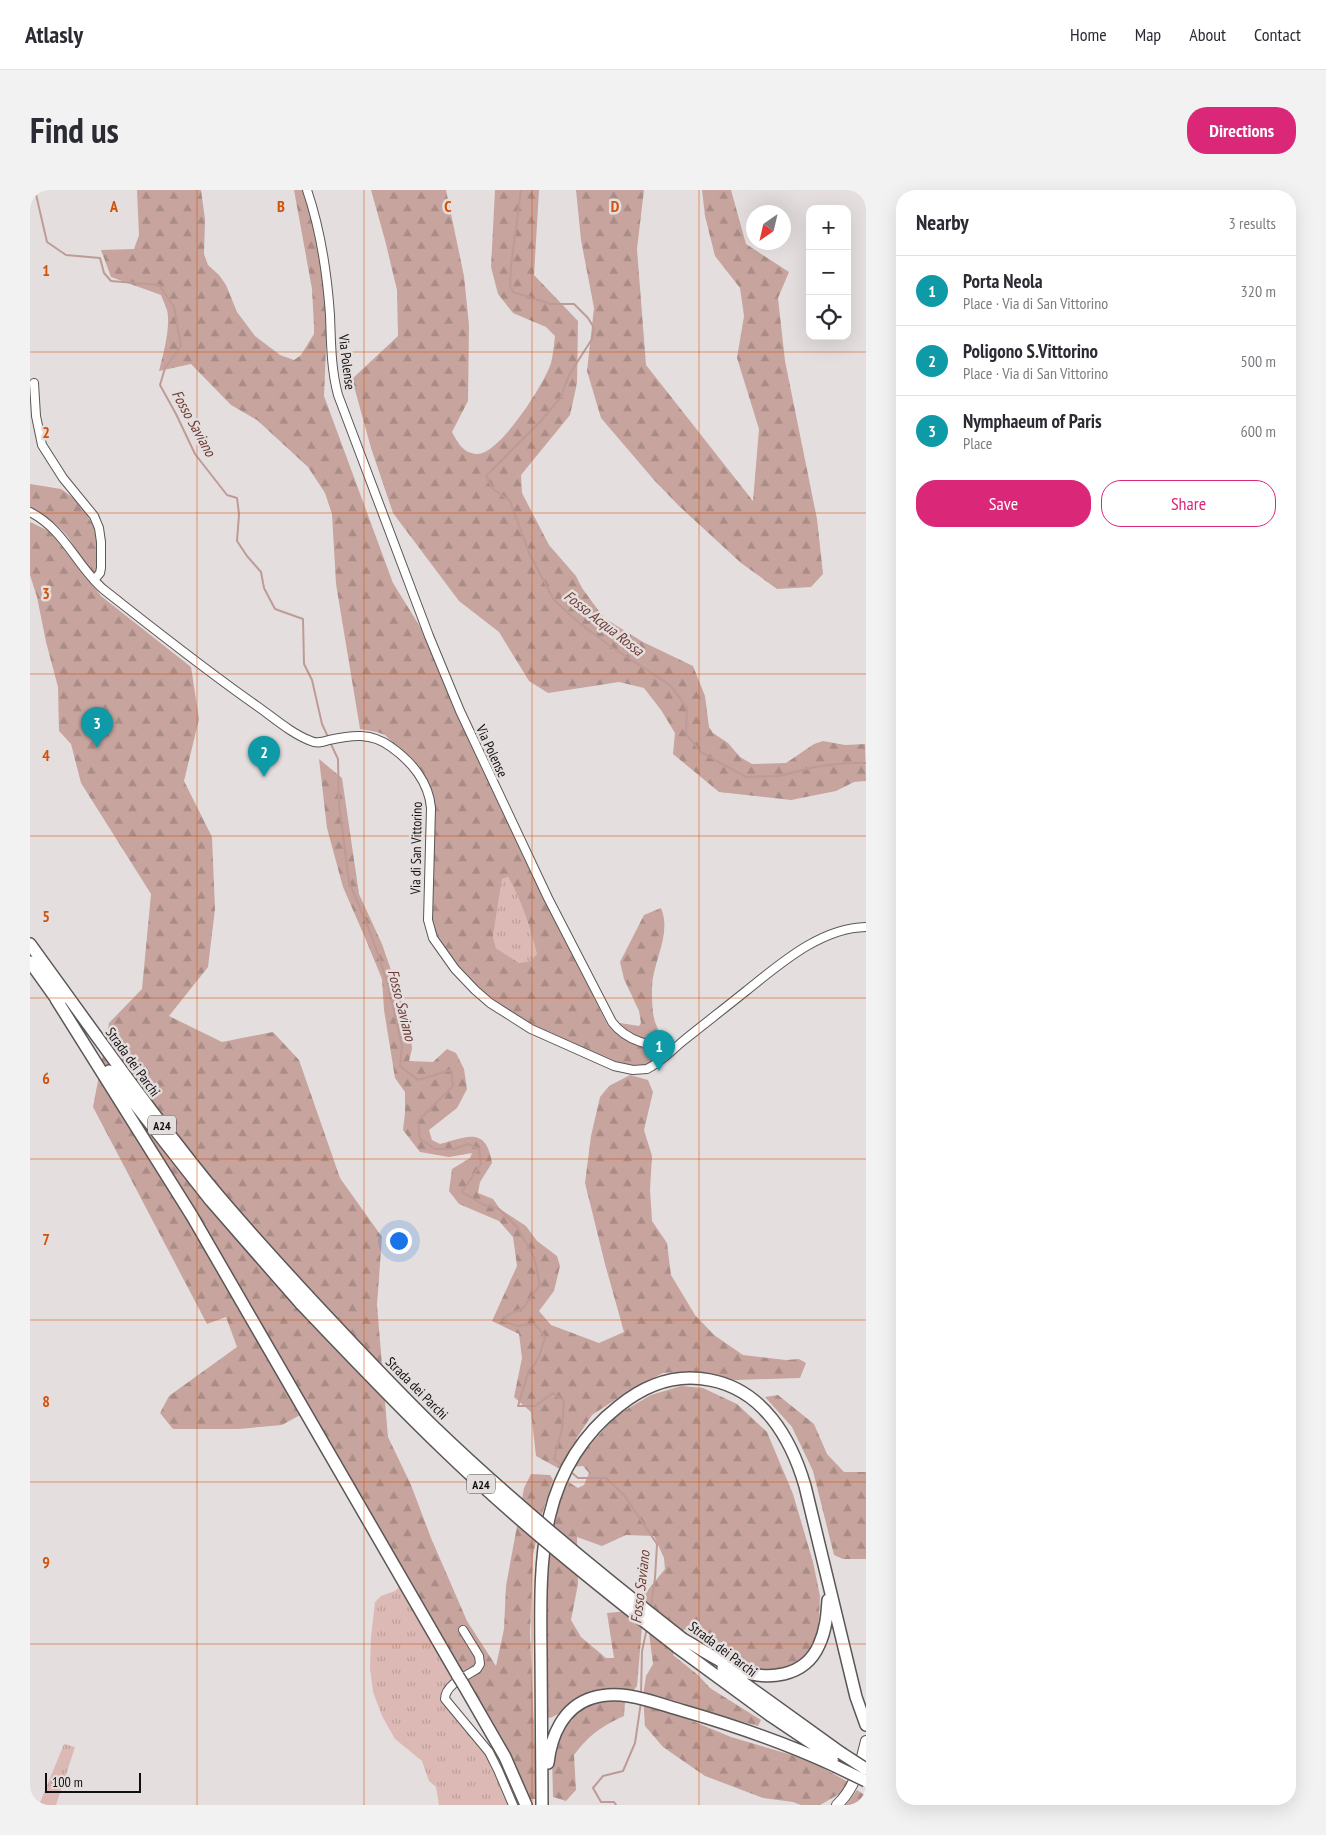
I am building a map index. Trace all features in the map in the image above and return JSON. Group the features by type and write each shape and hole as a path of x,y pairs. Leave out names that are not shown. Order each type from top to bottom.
{"highway":[{"name":"Strada dei Parchi","path":"30,944 114,1062 197,1169 305,1300"},
{"name":"Strada dei Parchi","path":"30,962 121,1086 196,1182 244,1240 305,1300 465,1456 571,1550 680,1643 775,1706 838,1760 866,1781"},
{"path":"56,999 192,1216 461,1680 505,1758 526,1805"},
{"path":"542,1805 540,1573 547,1523 557,1490 569,1463 583,1442 608,1415 626,1400 662,1381 683,1378 704,1379 725,1384 741,1391 758,1403 772,1418 784,1436 794,1455 805,1486 858,1704 866,1725"},
{"path":"680,1643 747,1673 766,1676 787,1673 807,1662 818,1647 825,1626 829,1590"},
{"path":"549,1805 548,1759 553,1737 559,1724 570,1711 582,1702 596,1697 615,1695 639,1698 838,1760"},
{"name":"Strada dei Parchi","path":"838,1760 866,1769"},
{"path":"542,1773 549,1805"}],"main road":[{"path":"837,1805 855,1781 866,1741"}],"street":[{"name":"Via Polense","path":"307,190 325,262 333,369 338,395 429,636 460,712 544,889 610,1020 620,1030 639,1041 652,1046 674,1048"},
{"path":"34,382 36,416 42,445 63,478 94,516 99,528 101,568 100,573 94,580"},
{"name":"Via di San Vittorino","path":"30,512 45,521 56,531 94,580 226,684 297,734 318,743 363,735 384,742 404,758 426,785 429,793 431,808 427,900 429,926 438,947 475,990 518,1022 614,1066 632,1070 647,1069 674,1048"},
{"path":"674,1048 769,973 810,945 835,933 866,927"},
{"path":"463,1630 477,1653 480,1664 477,1669 449,1688 445,1698 486,1748 498,1770 512,1805"}],"green space":[{"path":"137,190 201,190 205,219 204,254 208,265 226,285 237,312 255,336 280,355 294,360 301,355 314,334 312,289 294,190 304,190 321,246 327,322 324,396 393,583 427,638 545,899 607,1024 612,1030 631,1042 658,1053 650,1064 642,1067 628,1066 609,1061 564,1042 503,1009 472,984 439,943 430,919 434,808 430,788 415,765 385,735 360,729 336,584 332,514 325,493 308,467 257,420 231,405 191,364 159,371 168,324 167,310 161,295 111,277 101,250 134,249 139,235","holes":["508,877 525,915 537,954 530,961 519,963 496,948 493,937 502,879"]},
{"path":"371,190 446,190 464,276 469,325 468,401 452,432 465,450 477,454 486,451 497,443 508,431 531,401 551,363 555,336 546,327 513,313 498,294 491,267 495,190 539,190 534,275 578,321 577,383 570,415 521,475 522,493 549,545 576,576 582,588 604,618 643,642 693,666 705,696 709,727 713,733 728,743 740,757 752,764 786,763 814,744 823,741 845,745 865,744 866,781 854,782 836,791 791,800 719,792 673,754 675,733 661,710 644,688 619,682 548,693 529,681 499,632 459,601 393,513 371,448 352,379 398,336 397,290"},
{"path":"576,190 644,190 637,249 646,365 753,501 759,429 737,358 744,316 740,288 715,256 705,216 702,190 731,190 746,250 755,250 789,272 778,298 785,361 817,519 823,574 811,587 777,589 741,563 679,506 601,418 587,371 594,308 581,240"},
{"path":"30,484 61,489 79,502 93,525 98,543 98,572 95,575 60,528 46,517 30,509"},
{"path":"30,522 53,533 101,596 191,667 199,719 184,781 212,837 215,909 208,967 169,1016 222,1042 273,1032 299,1060 340,1178 382,1237 377,1305 388,1437 411,1485 431,1538 467,1621 496,1666 504,1629 506,1586 524,1488 531,1474 550,1475 553,1480 542,1514 533,1555 530,1634 537,1799 527,1799 401,1566 311,1409 282,1425 239,1429 173,1429 160,1413 169,1396 237,1347 226,1317 207,1324 93,1107 109,1023 142,989 151,894 81,783 71,744 59,731 58,687 30,575"},
{"path":"319,759 342,778 359,894 382,944 410,1025 412,1049 409,1061 433,1062 447,1049 456,1053 464,1069 467,1089 457,1108 429,1130 432,1140 440,1144 474,1137 485,1143 492,1163 480,1182 478,1193 493,1199 500,1209 526,1226 537,1241 557,1256 560,1266 554,1291 539,1311 551,1325 599,1343 624,1332 585,1183 591,1136 600,1097 609,1086 630,1075 648,1080 653,1092 644,1130 652,1156 650,1190 652,1221 667,1243 671,1275 695,1315 714,1335 743,1355 786,1360 799,1359 806,1363 800,1378 735,1380 692,1371 663,1373 630,1390 592,1415 576,1439 589,1446 617,1415 651,1395 681,1386 703,1388 737,1404 767,1432 793,1494 813,1562 820,1596 818,1636 809,1653 802,1661 764,1672 733,1665 684,1629 673,1655 698,1675 710,1688 761,1720 758,1726 669,1702 666,1710 731,1737 809,1760 848,1782 841,1793 820,1805 801,1805 793,1802 763,1798 705,1776 663,1747 645,1726 643,1696 646,1676 653,1664 644,1595 665,1569 664,1558 654,1536 626,1535 602,1546 577,1537 578,1584 571,1620 581,1637 606,1658 614,1658 607,1613 628,1611 642,1627 637,1686 633,1691 597,1692 577,1697 558,1714 549,1718 545,1712 546,1557 555,1512 567,1481 578,1488 584,1485 589,1473 583,1466 558,1468 536,1456 531,1412 514,1397 522,1358 519,1334 492,1321 517,1266 513,1237 499,1221 459,1204 449,1191 452,1169 470,1158 472,1153 449,1157 420,1152 403,1130 405,1092 395,1078 384,1010 382,979 343,887 327,828"},
{"path":"508,877 521,905 537,954 530,961 519,963 496,948 493,937 502,879"},
{"path":"661,908 664,918 663,938 652,987 653,1014 659,1036 658,1040 650,1043 625,1033 617,1026 620,1023 639,1026 641,1023 639,1011 624,979 620,962 644,915"},
{"path":"778,1395 814,1424 827,1454 844,1472 866,1472 866,1559 843,1559 834,1555 813,1471 792,1427 765,1397"},
{"path":"400,1586 455,1680 444,1688 440,1700 488,1756 509,1805 439,1805 436,1787 429,1781 422,1761 395,1739 382,1716 373,1692 370,1668 375,1602 381,1596 395,1591"},
{"path":"614,1698 625,1702 624,1716 596,1732 574,1755 576,1790 566,1801 553,1797 552,1755 567,1720 584,1704"},
{"path":"64,1744 75,1747 56,1805 39,1805"},
{"path":"857,1790 866,1796 866,1805 846,1805"}],"waterway":[{"name":"Fosso Saviano","path":"35,190 47,242 66,255 100,258 104,273 111,281 159,285 174,307 181,346 165,368 160,385 195,454 227,495 237,498 239,514 237,541 261,572 264,588 275,609 303,619 304,664 312,680 322,724 328,737"},
{"name":"Fosso Acqua Rossa","path":"521,190 511,266 510,285 513,292 551,304 574,304 588,318 594,328 592,339 569,375 561,397 539,423 486,476 493,489 510,501 530,555 554,600 578,622 610,646 670,685 687,708 686,734 701,752 746,777 779,776 815,767 845,763 866,763"},
{"name":"Fosso Saviano","path":"330,742 338,759 339,804 349,882 371,934 388,984 402,1046 400,1066 418,1080 451,1070 453,1086 418,1121 420,1139 435,1149 454,1149 468,1144 479,1149 481,1164 462,1192 482,1204 499,1209 517,1227 534,1257 540,1285 523,1308 508,1315 503,1321 517,1326 535,1324 545,1337 539,1357 527,1376 518,1406 535,1406 553,1393 564,1401 562,1429 554,1459 563,1466"},
{"name":"Fosso Saviano","path":"571,1472 578,1478 606,1478 624,1495 657,1544 651,1608"},
{"name":"Fosso Saviano","path":"641,1695 642,1651 647,1628"},
{"name":"Fosso Saviano","path":"616,1805 614,1802 601,1802 593,1788 603,1776 623,1771 635,1743 641,1702"}],"place":[{"name":"Nymphaeum of Paris","path":"97,748"},
{"name":"Poligono S.Vittorino","path":"264,777"},
{"name":"Porta Neola","path":"659,1071"}]}
